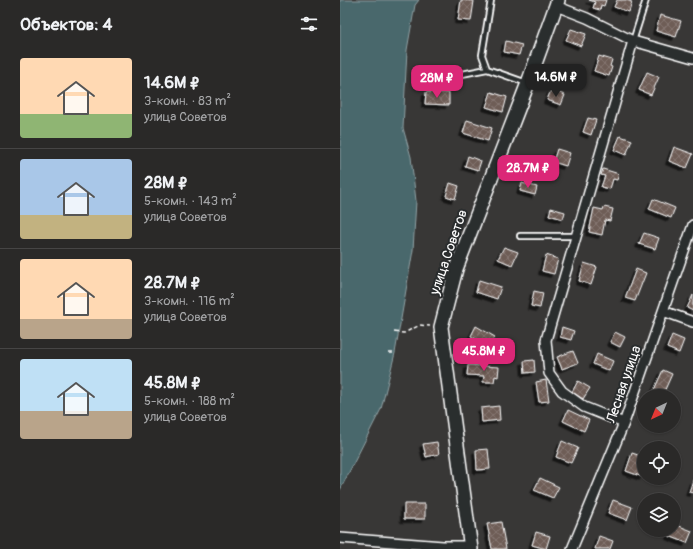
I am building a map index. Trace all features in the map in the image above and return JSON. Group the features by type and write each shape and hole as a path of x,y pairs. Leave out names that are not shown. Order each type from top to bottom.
{"main road":[{"name":"улица Советов","path":"471,547 441,326 456,269 528,83 557,3"}],"street":[{"path":"557,3 633,41 693,58"},
{"path":"624,423 584,407 562,391 549,373 546,340 633,41"},
{"name":"Лесная улица","path":"572,549 624,423 693,225"},
{"path":"663,311 693,322"},
{"path":"340,538 471,547"}],"lane":[{"path":"487,69 482,55 491,0"},
{"path":"633,41 646,0"},
{"path":"422,82 487,69 528,83"},
{"path":"520,236 576,236"}],"path":[{"path":"394,332 404,333 420,325 441,326"},
{"path":"388,353 395,353"}],"water":[{"path":"340,0 419,0 415,5 407,50 403,128 411,157 416,201 413,250 395,353 381,409 340,490"}],"building":[{"path":"461,0 474,1 471,21 458,20"},
{"path":"589,0 606,0 604,6 601,5 600,10 593,8 595,2"},
{"path":"617,0 632,2 629,12 614,7"},
{"path":"660,15 681,21 676,37 656,31"},
{"path":"571,29 586,34 581,46 566,40"},
{"path":"506,41 522,45 519,55 504,52"},
{"path":"599,56 612,60 610,66 612,67 609,76 594,71"},
{"path":"647,72 659,77 651,95 639,90"},
{"path":"551,90 565,95 561,105 547,100"},
{"path":"426,92 449,93 449,105 425,104"},
{"path":"491,92 507,97 503,112 486,107"},
{"path":"588,118 596,120 591,135 583,132"},
{"path":"467,120 492,128 488,141 463,133"},
{"path":"620,136 632,140 626,155 614,150"},
{"path":"674,147 693,154 687,168 669,161"},
{"path":"557,149 570,153 566,166 553,162"},
{"path":"468,156 481,161 478,170 465,166"},
{"path":"603,169 619,174 617,180 613,179 610,189 601,187 605,176 601,175"},
{"path":"450,183 459,186 455,199 446,196"},
{"path":"522,183 537,187 535,195 520,191"},
{"path":"653,199 675,208 671,218 649,209"},
{"path":"604,207 613,209 610,221 605,220 602,235 589,232 594,208 603,210"},
{"path":"551,208 565,212 563,219 549,215"},
{"path":"644,233 659,238 655,249 639,244"},
{"path":"504,247 518,252 512,265 498,259"},
{"path":"546,255 558,259 554,274 542,271"},
{"path":"584,263 597,267 591,285 579,281"},
{"path":"636,269 646,273 635,301 625,298"},
{"path":"479,280 501,287 497,299 476,292"},
{"path":"534,291 543,293 540,308 531,306"},
{"path":"693,295 693,311 687,308"},
{"path":"476,326 495,337 489,347 471,336"},
{"path":"562,327 574,331 571,340 560,337"},
{"path":"615,332 625,337 620,347 610,342"},
{"path":"672,335 684,340 679,353 667,348"},
{"path":"573,351 578,363 562,369 557,357"},
{"path":"597,354 613,361 609,371 593,364"},
{"path":"534,360 535,372 525,373 524,361"},
{"path":"468,365 499,367 498,377 495,376 494,382 483,382 484,376 467,375"},
{"path":"663,370 672,374 665,389 654,389"},
{"path":"546,380 549,401 539,402 536,382"},
{"path":"578,381 590,388 583,399 572,392"},
{"path":"499,406 500,420 482,422 481,408"},
{"path":"568,410 589,420 584,431 563,421"},
{"path":"562,441 578,448 571,463 556,457"},
{"path":"437,442 439,454 426,457 423,444"},
{"path":"488,449 490,469 477,470 476,450"},
{"path":"632,453 637,455 637,475 626,471"},
{"path":"540,478 559,487 553,498 534,490"},
{"path":"693,480 693,493 689,492"},
{"path":"613,500 632,507 627,520 608,513"},
{"path":"404,504 425,504 425,519 404,519"},
{"path":"501,522 506,549 492,549 487,524"},
{"path":"681,527 692,531 687,543 672,537 681,537"},
{"path":"536,532 550,536 546,549 532,545"},
{"path":"599,536 613,541 610,549 595,549"}]}
